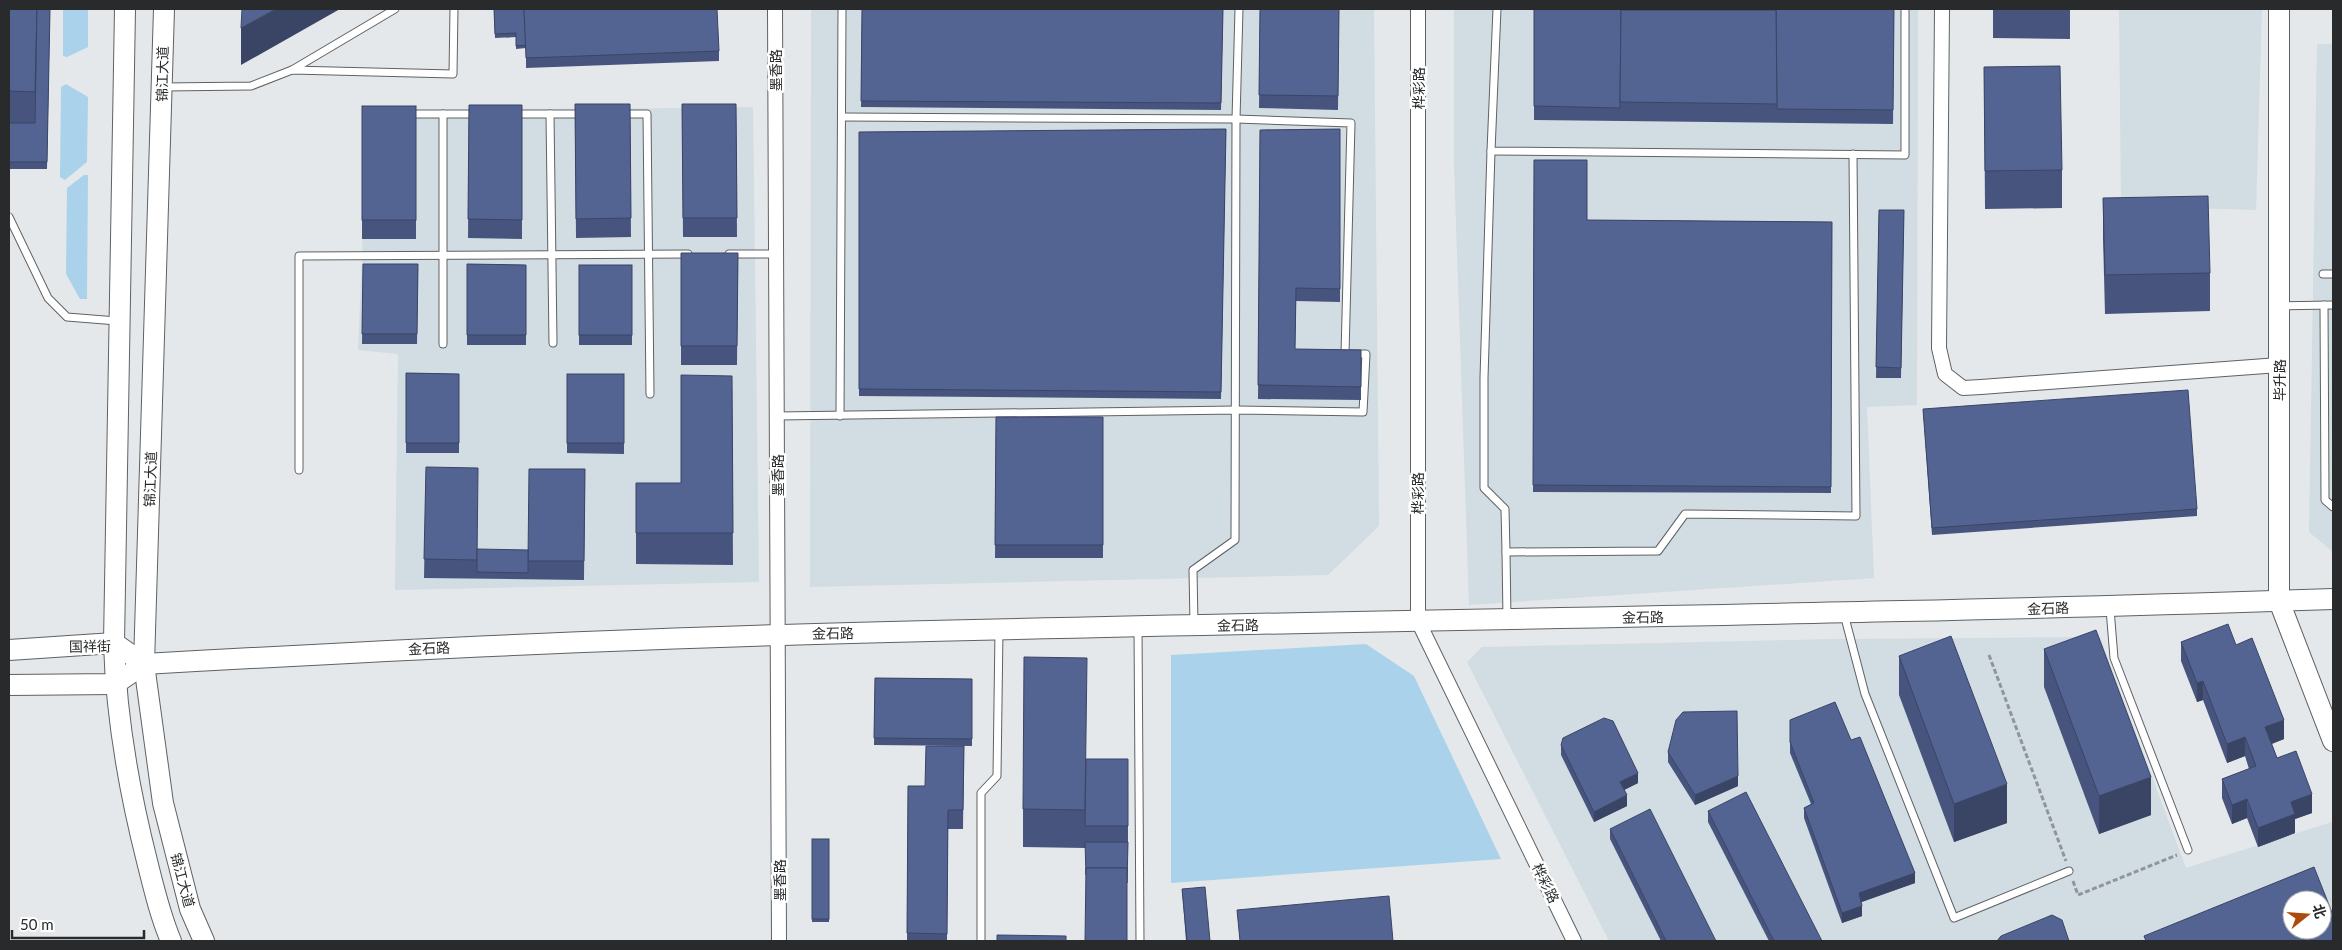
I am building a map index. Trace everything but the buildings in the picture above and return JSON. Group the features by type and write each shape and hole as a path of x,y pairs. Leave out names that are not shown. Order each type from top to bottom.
{"street":[{"path":"125,9 114,643 115,684 134,808 162,919 171,941"},
{"name":"锦江大道","path":"164,9 144,664 164,803 190,909 204,941"},
{"name":"墨香路","path":"774,9 779,941"},
{"name":"桦彩路","path":"1418,9 1418,621 1574,941"},
{"path":"1942,9 1939,348 1945,374 1963,388 2279,365"},
{"name":"毕升路","path":"2279,9 2279,601 2333,741"},
{"name":"金石路","path":"144,664 427,648 778,635 1844,614 2333,599"},
{"name":"国祥街","path":"9,650 114,643 144,664"},
{"path":"9,685 115,684 144,664"}],"lane":[{"path":"162,88 250,86 292,70 394,9"},
{"path":"292,70 453,74 454,9"},
{"path":"840,416 843,117 842,9"},
{"path":"1194,626 1193,570 1235,540 1236,119 1239,9"},
{"path":"1497,9 1484,378 1484,488 1505,509 1507,620"},
{"path":"1491,151 1905,155 1905,9"},
{"path":"394,114 482,114"},
{"path":"443,114 443,344"},
{"path":"511,114 589,114"},
{"path":"550,114 552,343"},
{"path":"618,114 647,114 650,394"},
{"path":"777,416 1236,410 1363,412 1366,354 1345,354 1351,123 1236,119 843,117"},
{"path":"1506,552 1658,551 1685,514 1856,516 1853,154"},
{"path":"9,217 48,298 67,317 119,321"},
{"path":"299,470 299,256 698,254"},
{"path":"718,254 776,254"},
{"path":"2323,274 2333,274"},
{"path":"2324,305 2325,500 2333,507"},
{"path":"2279,306 2333,305"},
{"path":"2110,606 2114,658 2188,850"},
{"path":"1844,614 1865,694 1954,918 2069,871"},
{"path":"1138,627 1140,941"},
{"path":"981,941 981,793 997,776 999,630"}],"path":[{"path":"1989,655 2078,895 2188,850"}],"shaded area":[{"path":"63,9 88,9 88,47 67,57 63,56"},
{"path":"811,9 1374,9 1379,526 1328,575 810,587"},
{"path":"1454,9 1918,9 1917,405 1867,407 1874,578 1469,605 1454,165"},
{"path":"2119,9 2262,9 2256,210 2121,206"},
{"path":"2317,44 2333,44 2333,552 2309,532"},
{"path":"66,84 88,97 87,162 65,180 60,177 61,87"},
{"path":"753,107 759,582 395,590 398,354 358,350 368,112"},
{"path":"84,175 88,175 87,299 80,299 66,274 67,188"},
{"path":"2100,637 2186,868 2332,822 2333,941 1609,941 1467,662 1482,647 1836,639"},
{"path":"1366,644 1414,676 1501,859 1171,883 1171,655"}]}
